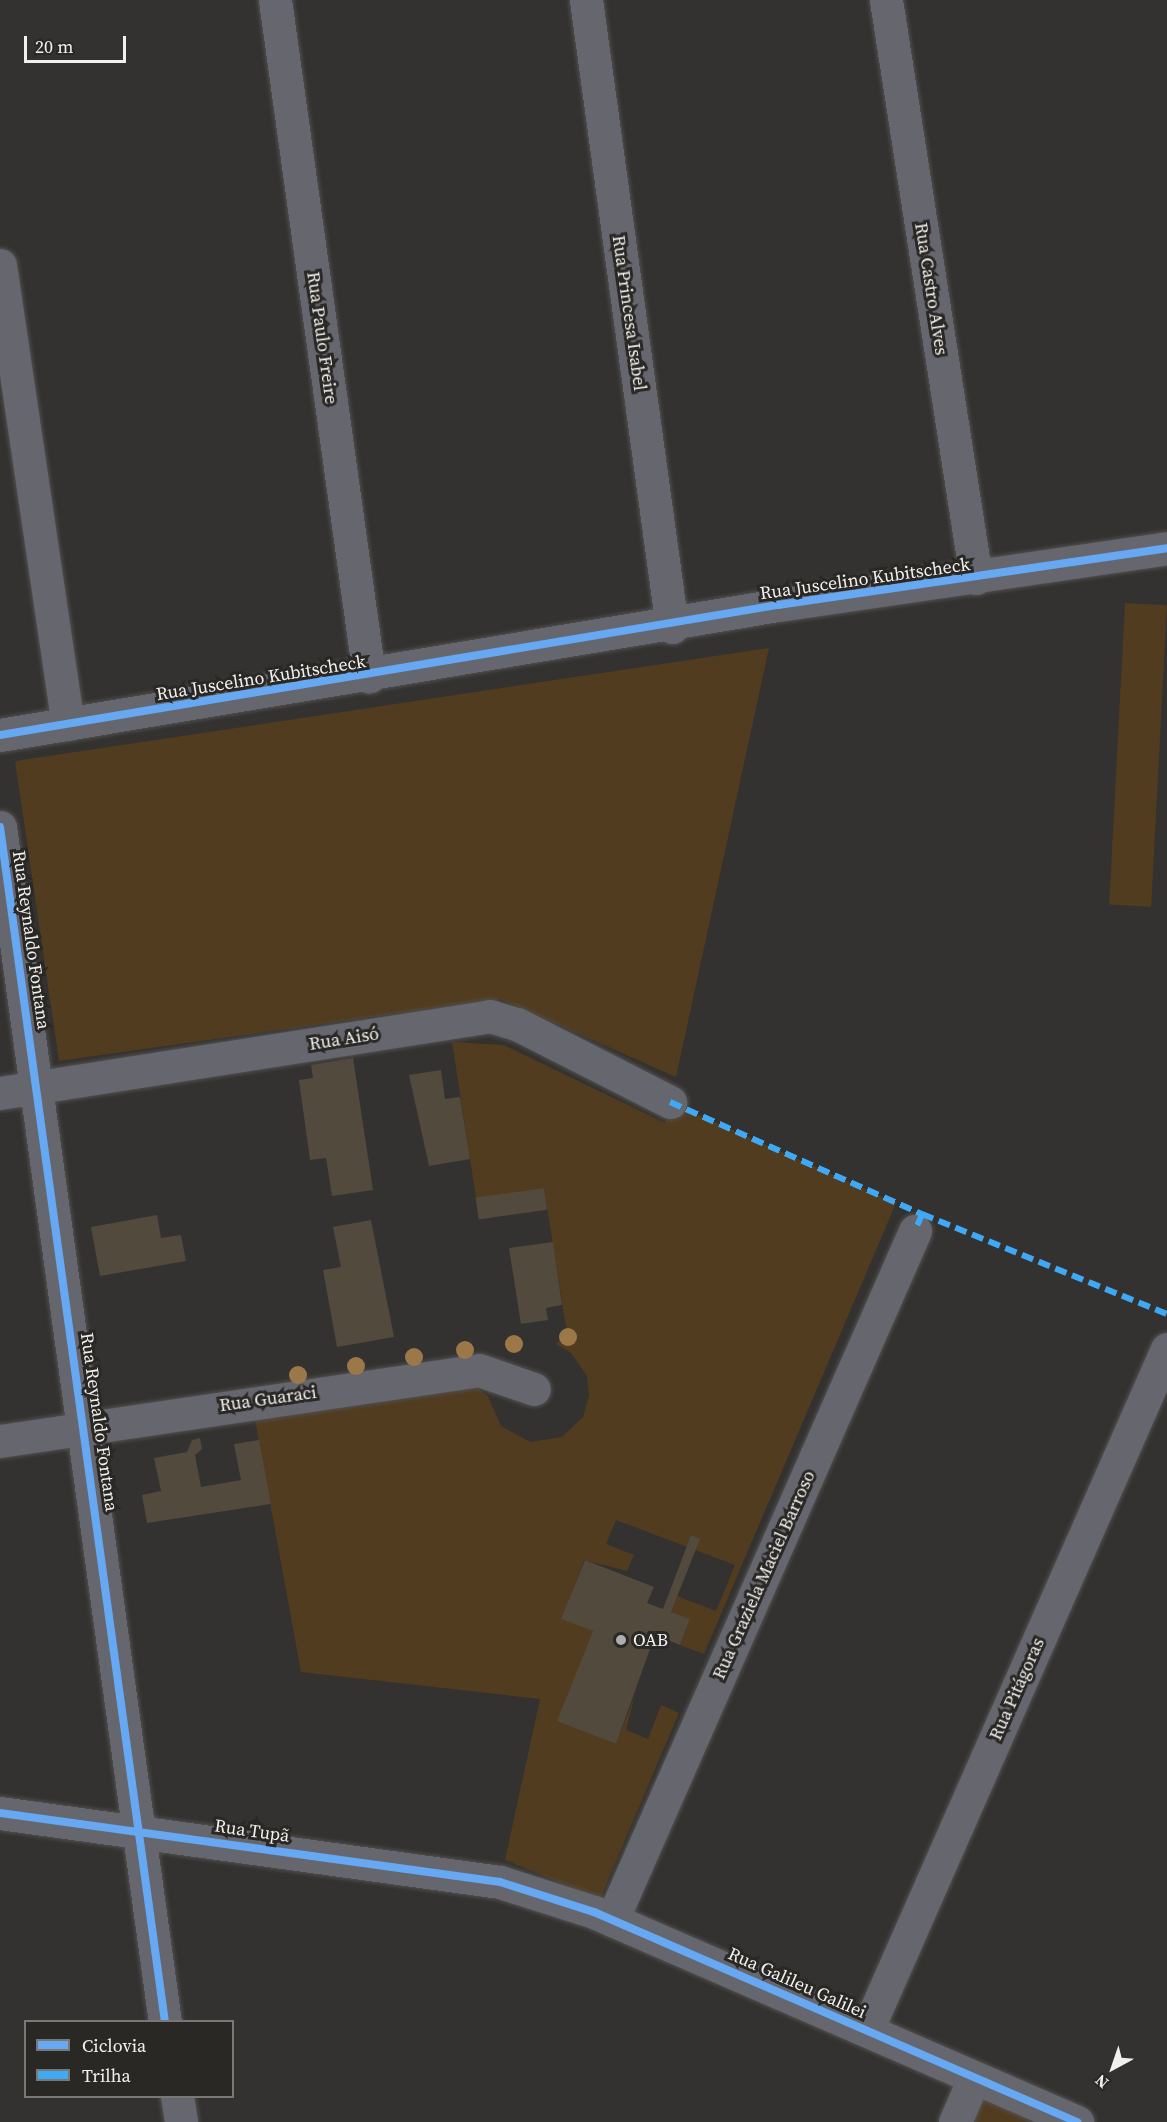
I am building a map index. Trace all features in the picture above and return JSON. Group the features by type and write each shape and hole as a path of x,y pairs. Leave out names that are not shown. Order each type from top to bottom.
{"street":[{"name":"Rua Paulo Freire","path":"275,0 369,676"},
{"name":"Rua Princesa Isabel","path":"586,0 672,627"},
{"name":"Rua Castro Alves","path":"886,0 976,578"},
{"path":"0,266 68,724"},
{"name":"Rua Juscelino Kubitscheck","path":"0,735 672,627 778,605 976,578 1167,548"},
{"name":"Rua Reynaldo Fontana","path":"0,827 86,1427 137,1830 165,2020"},
{"name":"Rua Aisó","path":"0,1094 490,1016 517,1024 670,1102"},
{"name":"Rua Graziela Maciel Barroso","path":"612,1920 915,1231"},
{"name":"Rua Pitágoras","path":"867,2030 1167,1348"},
{"name":"Rua Guaraci","path":"0,1441 479,1370 534,1389"},
{"name":"Rua Tupã","path":"0,1813 137,1830 500,1882"},
{"name":"Rua Galileu Galilei","path":"500,1882 612,1920 1077,2122"},
{"path":"955,2122 974,2078"},
{"path":"177,2098 180,2122"}],"shaded area":[{"path":"1125,603 1167,605 1151,907 1109,905"},
{"path":"769,648 676,1077 500,999 59,1061 15,761"},
{"path":"452,1042 504,1045 665,1123 670,1102 896,1203 704,1654 680,1645 690,1619 671,1612 677,1596 716,1611 735,1565 616,1520 606,1544 634,1555 627,1571 584,1560 562,1619 593,1631 558,1721 616,1744 635,1695 626,1730 648,1739 661,1705 679,1713 600,1899 505,1860 540,1699 301,1672 255,1420 475,1386 488,1396 501,1426 530,1442 562,1437 583,1417 589,1396 587,1376 571,1353 556,1344 567,1333 544,1188 476,1198"},
{"path":"974,2078 1077,2122 955,2122"}],"building":[{"path":"353,1058 373,1190 332,1196 326,1158 310,1160 299,1080 313,1078 311,1065"},
{"path":"441,1070 445,1099 460,1097 470,1159 429,1166 409,1075"},
{"path":"544,1188 547,1210 479,1219 476,1198"},
{"path":"157,1215 161,1238 181,1235 186,1261 100,1276 91,1227"},
{"path":"371,1220 394,1337 337,1347 323,1270 341,1267 333,1227"},
{"path":"553,1242 562,1305 546,1308 548,1320 521,1324 509,1248"},
{"path":"200,1438 202,1449 195,1455 201,1487 241,1480 234,1444 259,1440 271,1504 147,1523 142,1495 161,1491 154,1458 187,1452 192,1440"},
{"name":"OAB","path":"691,1535 700,1539 671,1612 690,1619 680,1645 655,1635 616,1744 557,1721 593,1631 561,1619 585,1560 654,1587 647,1603 663,1609"}],"marked path":[{"path":"670,1102 922,1214 915,1231"},
{"path":"922,1214 1167,1314"}],"cycle path":[{"path":"0,735 778,605 1167,548"},
{"path":"0,827 165,2020"},
{"path":"0,1813 500,1882 594,1912 1077,2122"}],"place":[{"name":"OAB","path":"621,1640"}]}
